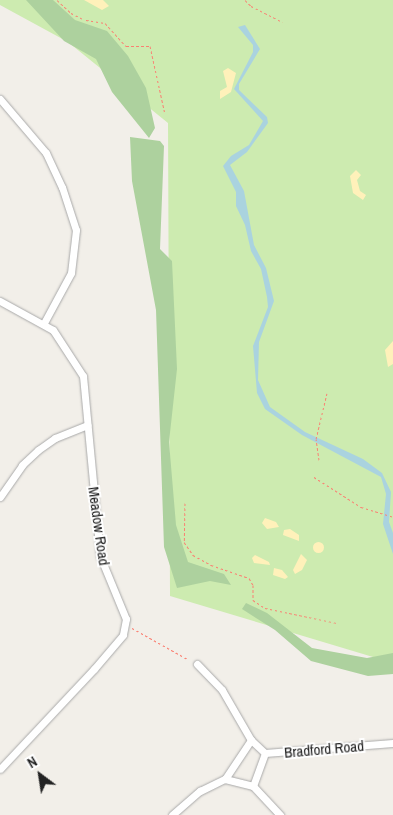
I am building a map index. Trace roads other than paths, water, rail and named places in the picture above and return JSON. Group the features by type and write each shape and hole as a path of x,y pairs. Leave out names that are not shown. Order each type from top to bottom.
{"street":[{"path":"0,99 46,153 62,187 76,230 71,273 44,323"},
{"name":"Meadow Road","path":"0,301 44,323 66,345 84,376 100,556 125,610 123,635 0,769"},
{"path":"0,497 22,465 38,450 55,438 88,425"},
{"name":"Bradford Road","path":"196,664 226,695 251,740 265,753 393,743"},
{"path":"172,815 200,792 225,779 251,740"},
{"path":"253,786 265,753"},
{"path":"225,779 253,786 280,815"}],"water":[{"path":"245,25 260,49 239,84 239,90 267,117 268,123 247,152 230,165 244,191 254,245 266,268 274,301 259,342 258,380 270,407 305,432 363,459 382,473 391,492 389,522 393,533 393,554 383,524 386,494 381,477 302,435 265,409 257,393 253,346 268,307 267,297 261,269 251,251 245,225 236,206 236,192 223,166 231,156 249,145 263,121 234,89 253,52 253,45 238,27"}]}
